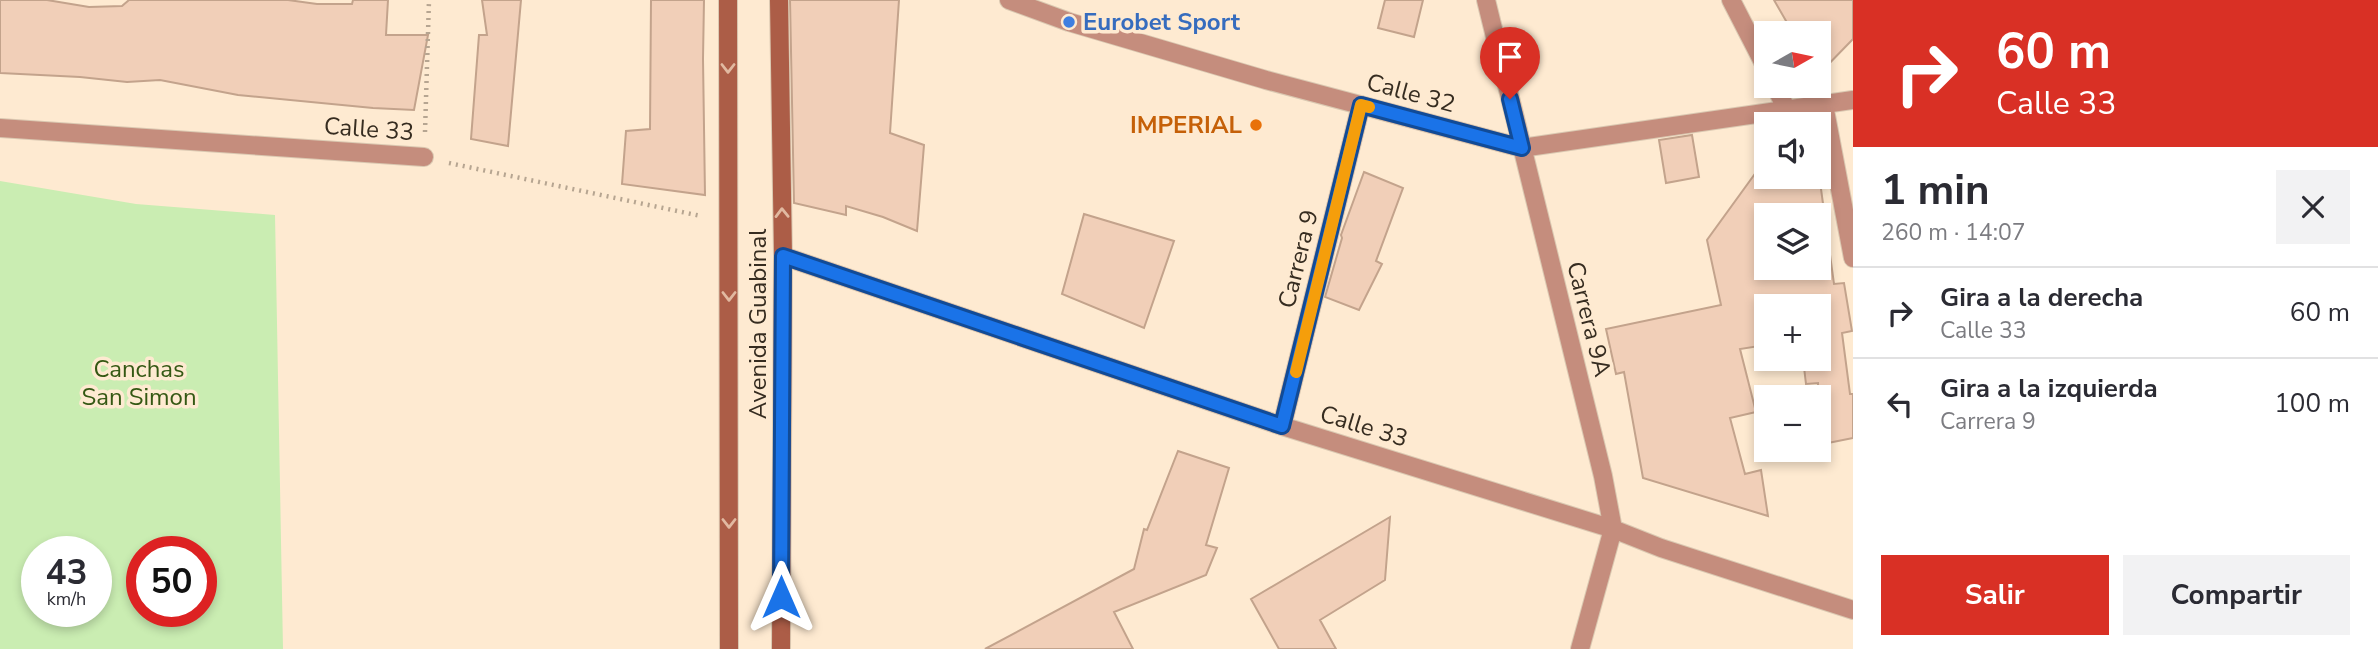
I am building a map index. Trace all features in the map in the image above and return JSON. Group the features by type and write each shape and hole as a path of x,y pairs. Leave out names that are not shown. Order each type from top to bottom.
{"main road":[{"name":"Avenida Guabinal","path":"728,0 729,649"},
{"name":"Avenida Guabinal","path":"779,0 783,256 781,649"}],"street":[{"name":"Calle 32","path":"1009,0 1069,22 1266,80 1522,148 1853,100"},
{"name":"Carrera 9A","path":"1486,0 1603,476 1613,529 1580,649"},
{"path":"1731,0 1754,45"},
{"path":"1781,98 1787,110"},
{"name":"Carrera 9","path":"1282,426 1361,105"},
{"path":"1824,105 1853,258"},
{"name":"Calle 33","path":"0,128 424,157"},
{"name":"Calle 33","path":"783,256 1282,426 1613,529 1661,548 1853,610"}],"path":[{"path":"424,157 429,0"},
{"name":"Calle 33","path":"424,157 729,222"}],"green space":[{"name":"Canchas San Simon","path":"0,181 136,204 275,215 283,649 0,649"}],"building":[{"path":"0,0 47,0 89,7 122,6 129,0 288,0 317,4 352,4 353,0 388,0 386,35 428,35 414,110 373,108 238,95 160,80 127,82 0,73"},
{"path":"482,0 521,0 508,146 471,139 479,35 487,35"},
{"path":"651,0 704,0 705,195 622,184 626,131 650,129"},
{"path":"790,0 899,0 890,133 924,145 917,231 846,206 846,215 794,203"},
{"path":"1385,0 1423,0 1414,37 1378,28"},
{"path":"1774,0 1853,0 1853,39 1831,62 1831,21 1786,21"},
{"path":"1692,135 1699,177 1666,183 1659,140"},
{"path":"1364,172 1403,188 1376,261 1382,264 1359,310 1325,297 1341,235"},
{"path":"1754,175 1754,189 1821,189 1823,203 1754,203 1754,280 1831,280 1831,262 1834,284 1844,283 1852,331 1842,333 1850,394 1853,394 1853,438 1831,442 1831,385 1806,384 1804,371 1831,371 1831,294 1754,294 1754,347 1740,349 1754,412 1730,418 1745,474 1761,470 1768,516 1643,478 1624,372 1616,374 1606,329 1721,305 1707,240"},
{"path":"1084,214 1174,241 1144,328 1062,294"},
{"path":"1178,451 1229,468 1206,545 1217,548 1206,575 1114,612 1133,649 985,649 1134,569 1144,529 1147,530"},
{"path":"1390,517 1385,580 1320,620 1336,649 1279,649 1251,599"}],"slow traffic":[{"path":"1296,372 1361,105 1369,107"}],"place":[{"name":"Eurobet Sport","path":"1069,22"},
{"name":"IMPERIAL","path":"1256,125"}],"route":[{"path":"781,597 783,256 1282,426 1361,105 1522,148 1510,99"}]}
